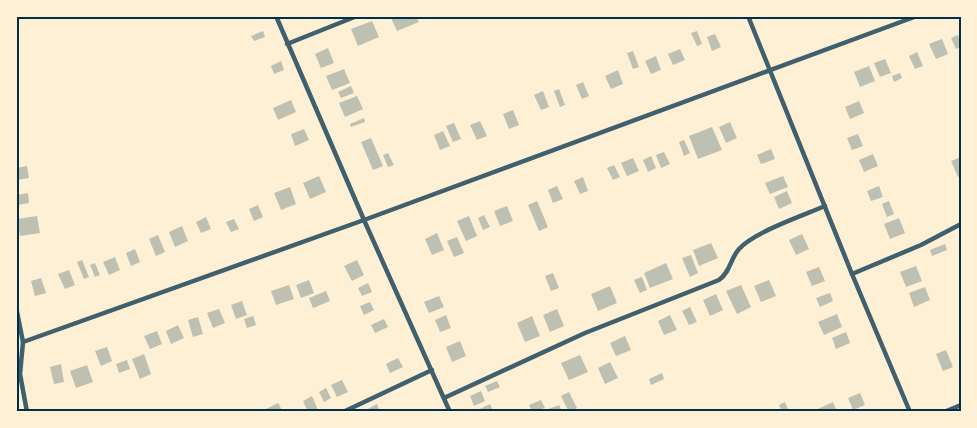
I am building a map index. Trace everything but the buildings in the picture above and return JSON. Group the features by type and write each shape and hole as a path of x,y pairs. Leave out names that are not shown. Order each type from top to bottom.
{"street":[{"path":"276,16 450,412"},
{"path":"287,44 356,16"},
{"path":"748,16 910,412"},
{"path":"23,342 364,220 917,16"},
{"path":"444,398 585,333 719,280 726,274 738,250 747,242 784,223 825,206"},
{"path":"852,274 921,245 961,224"},
{"path":"16,307 23,342 20,374 27,412"},
{"path":"343,412 432,370"},
{"path":"944,412 961,404"}]}
